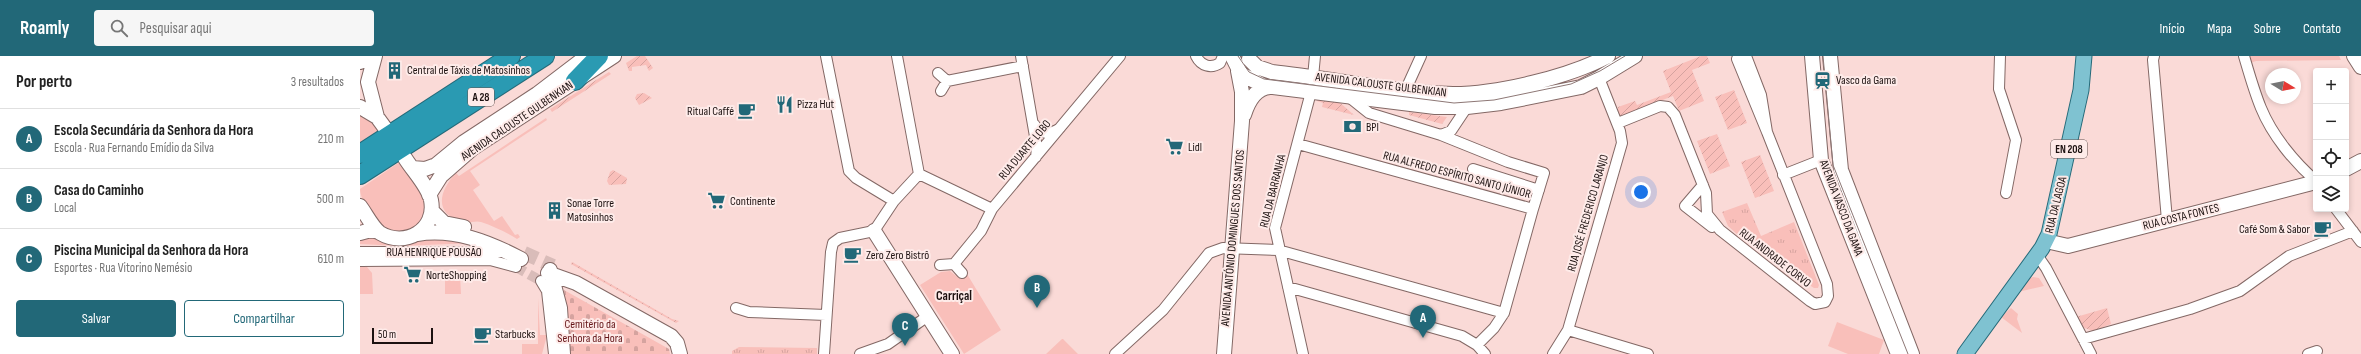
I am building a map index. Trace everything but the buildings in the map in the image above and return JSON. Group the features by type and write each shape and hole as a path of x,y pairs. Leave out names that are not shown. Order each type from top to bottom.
{"highway":[{"name":"A 28","path":"360,154 511,56"},
{"name":"A 28","path":"360,175 545,56"},
{"path":"575,81 599,56"}],"main road":[{"path":"360,62 362,56"},
{"path":"360,107 381,122 368,82 375,56"},
{"name":"AVENIDA CALOUSTE GULBENKIAN","path":"587,56 538,94 464,142 436,164 425,169 408,163 429,195 441,176 473,148 614,56"},
{"path":"1232,56 1238,71"},
{"name":"AVENIDA CALOUSTE GULBENKIAN","path":"1238,71 1252,81 1270,87 1312,84 1406,89 1439,93 1468,93 1554,77 1588,66 1608,56"},
{"name":"AVENIDA CALOUSTE GULBENKIAN","path":"1248,57 1255,65 1270,72 1347,96 1435,107 1467,107 1572,89 1599,78 1635,56"},
{"name":"AVENIDA VASCO DA GAMA","path":"1812,56 1821,160 1898,354"},
{"name":"AVENIDA VASCO DA GAMA","path":"1830,56 1840,170 1912,354"},
{"name":"RUA DA LAGOA","path":"1965,354 2037,255 2046,241 2052,226 2080,90 2084,56"},
{"path":"2354,56 2361,67"},
{"name":"AVENIDA CALOUSTE GULBENKIAN","path":"1248,57 1252,70 1252,81"},
{"name":"AVENIDA ANTÓNIO DOMINGUES DOS SANTOS","path":"1224,354 1230,248 1242,122 1242,92 1238,71"},
{"path":"1242,122 1252,81"},
{"name":"AVENIDA ANTÓNIO DOMINGUES DOS SANTOS","path":"1242,122 1246,108 1255,94 1261,89 1270,87"},
{"path":"1467,107 1470,96 1468,93"},
{"path":"2349,167 2361,161"},
{"path":"453,164 440,190 439,204 441,210 448,218 466,227 491,236 520,260"},
{"name":"RUA COSTA FONTES","path":"2046,241 2068,246 2313,183"},
{"path":"417,234 427,223 432,211 429,195"},
{"path":"360,206 379,232"},
{"path":"432,211 444,223 466,227"},
{"path":"874,231 952,354"},
{"path":"360,233 379,232 390,237 403,239 417,234 438,232 454,234 488,243 508,252 520,260"},
{"path":"549,273 572,282 671,336 677,343 680,354"},
{"path":"549,273 557,290 563,354"},
{"path":"557,290 562,284 572,282"}],"street":[{"path":"826,56 849,171 856,178 894,201"},
{"path":"897,56 919,174"},
{"name":"RUA DUARTE LOBO","path":"954,264 980,231 992,209 1120,56"},
{"path":"1196,56 1204,65 1209,67 1220,63 1223,56"},
{"name":"RUA DA BARRANHA","path":"1303,354 1278,250 1275,228 1306,116 1315,56"},
{"path":"1406,89 1421,56"},
{"name":"RUA ANDRADE CORVO","path":"1618,123 1660,106 1668,107 1675,114 1703,185 1707,197 1707,214 1720,230 1810,301 1815,304 1825,302 1828,296 1827,284 1737,59 1746,56 1761,95 1767,132"},
{"path":"2000,56 1999,89 2016,140 2006,193"},
{"path":"2244,56 2256,94 2271,126 2303,169 2313,179"},
{"path":"2153,57 2168,220"},
{"path":"941,90 946,81 1022,61 1034,124 1037,148 1036,158"},
{"path":"938,74 946,81"},
{"name":"RUA JOSÉ FREDERICO LARANJO","path":"1553,354 1568,330 1621,147 1622,139 1618,123 1599,78"},
{"name":"AVENIDA CALOUSTE GULBENKIAN","path":"1347,96 1374,115 1441,135 1508,162 1544,173 1539,190"},
{"path":"1441,135 1451,132 1467,107"},
{"path":"1034,124 1039,131 1046,133 1055,131 1064,124"},
{"name":"RUA ALFREDO ESPÍRITO SANTO JÚNIOR","path":"1298,144 1533,209 1504,313 1494,328 1477,345"},
{"path":"1783,175 1821,160"},
{"path":"1473,169 1539,190 1533,209"},
{"path":"824,354 831,252 833,243 840,238 874,231 894,201 919,174"},
{"path":"919,174 992,209"},
{"path":"1703,185 1685,206 1716,230 1720,230"},
{"path":"2338,212 2361,242"},
{"path":"2083,339 2190,309 2240,291 2289,256 2353,231"},
{"path":"1115,354 1163,310 1209,252 1218,248 1278,250 1504,313"},
{"name":"RUA HENRIQUE POUSÃO","path":"360,252 508,252"},
{"path":"2037,255 2046,268 2091,354"},
{"name":"RUA HENRIQUE POUSÃO","path":"360,261 520,260"},
{"path":"940,265 954,264 962,273"},
{"path":"549,273 547,291 554,354"},
{"path":"1288,287 1462,336 1477,345 1485,354"},
{"path":"736,308 749,312 826,315"},
{"path":"860,354 888,344 928,316"},
{"path":"1568,330 1648,354"}],"green space":[{"path":"637,56 645,56 653,68 649,71 646,65 632,67 632,71 629,71 626,63"},
{"path":"1701,56 1707,56 1710,63 1692,70 1704,101 1679,111 1673,96 1621,116 1618,113 1618,107 1635,101 1637,105 1671,92 1663,71"},
{"path":"2248,56 2339,56 2341,60 2256,61 2250,63"},
{"path":"609,72 611,74 552,112 550,109"},
{"path":"1734,90 1747,123 1728,130 1715,97"},
{"path":"644,93 652,98 639,105 635,98 637,94"},
{"path":"1317,98 1337,100 1354,115 1322,107 1323,103 1317,101"},
{"path":"360,111 380,129 360,143"},
{"path":"1409,112 1447,117 1442,124 1409,115"},
{"path":"546,118 547,120 470,171 480,185 473,190 494,221 502,216 515,235 518,234 520,237 517,239 499,229 481,222 463,222 447,214 443,208 443,194 450,180 456,173 459,176"},
{"path":"1717,134 1730,166 1710,174 1697,141"},
{"path":"1760,155 1774,191 1755,198 1741,162"},
{"path":"401,161 420,188 425,205 422,219 417,225 405,232 397,233 390,232 375,220 366,207 360,189"},
{"path":"613,170 627,178 626,184 609,185 607,181 610,172"},
{"path":"1747,203 1761,236 1794,222 1819,285 1818,288 1814,288 1803,281 1802,278 1745,233 1738,235 1728,226 1722,212"},
{"path":"366,236 429,237 475,243 400,246 360,244 360,239"},
{"path":"572,262 672,319 679,321 676,323 571,264"},
{"path":"360,266 367,267 372,273 373,294 360,294"},
{"path":"950,271 960,279 967,274 1001,330 964,354 920,285 941,272"},
{"path":"445,273 460,275 461,294 445,294"},
{"path":"2033,277 2039,278 2044,286 2018,292 2027,279"},
{"name":"Cemitério da Senhora da Hora","path":"564,290 669,349 670,354 568,354"},
{"path":"538,298 540,335 547,335 542,354 522,354 522,344 538,344"},
{"path":"2011,308 2018,314 2017,319 2022,333 2001,317"},
{"path":"2107,308 2111,324 2093,331 2082,327 2076,317"},
{"path":"1837,322 1884,340 1879,354 1848,354 1828,346"},
{"path":"1062,339 1078,354 1046,354"},
{"path":"739,347 817,348 817,354 732,354 732,351"}],"tunnel":[{"path":"524,253 553,266"},
{"path":"516,267 541,281"}],"tram line":[{"path":"1238,56 1249,72 1264,79 1454,103 1494,100 1571,84 1600,71 1625,56"},
{"path":"1823,56 1833,165 1908,354"}],"place":[{"name":"Central de Táxis de Matosinhos","path":"394,70"},
{"name":"Vasco da Gama","path":"1823,80"},
{"name":"Pizza Hut","path":"784,104"},
{"name":"Ritual Caffé","path":"747,111"},
{"name":"BPI","path":"1353,127"},
{"name":"Lidl","path":"1175,147"},
{"name":"Continente","path":"717,201"},
{"name":"Sonae Torre Matosinhos","path":"554,210"},
{"name":"Café Som & Sabor","path":"2323,229"},
{"name":"Zero Zero Bistrô","path":"853,255"},
{"name":"NorteShopping","path":"413,275"},
{"name":"Casa do Caminho","path":"1037,308"},
{"name":"Starbucks","path":"482,334"},
{"name":"Escola Secundária da Senhora da Hora","path":"1423,338"},
{"name":"Piscina Municipal da Senhora da Hora","path":"905,346"}],"district":[{"name":"Carriçal","path":"954,296"}]}
